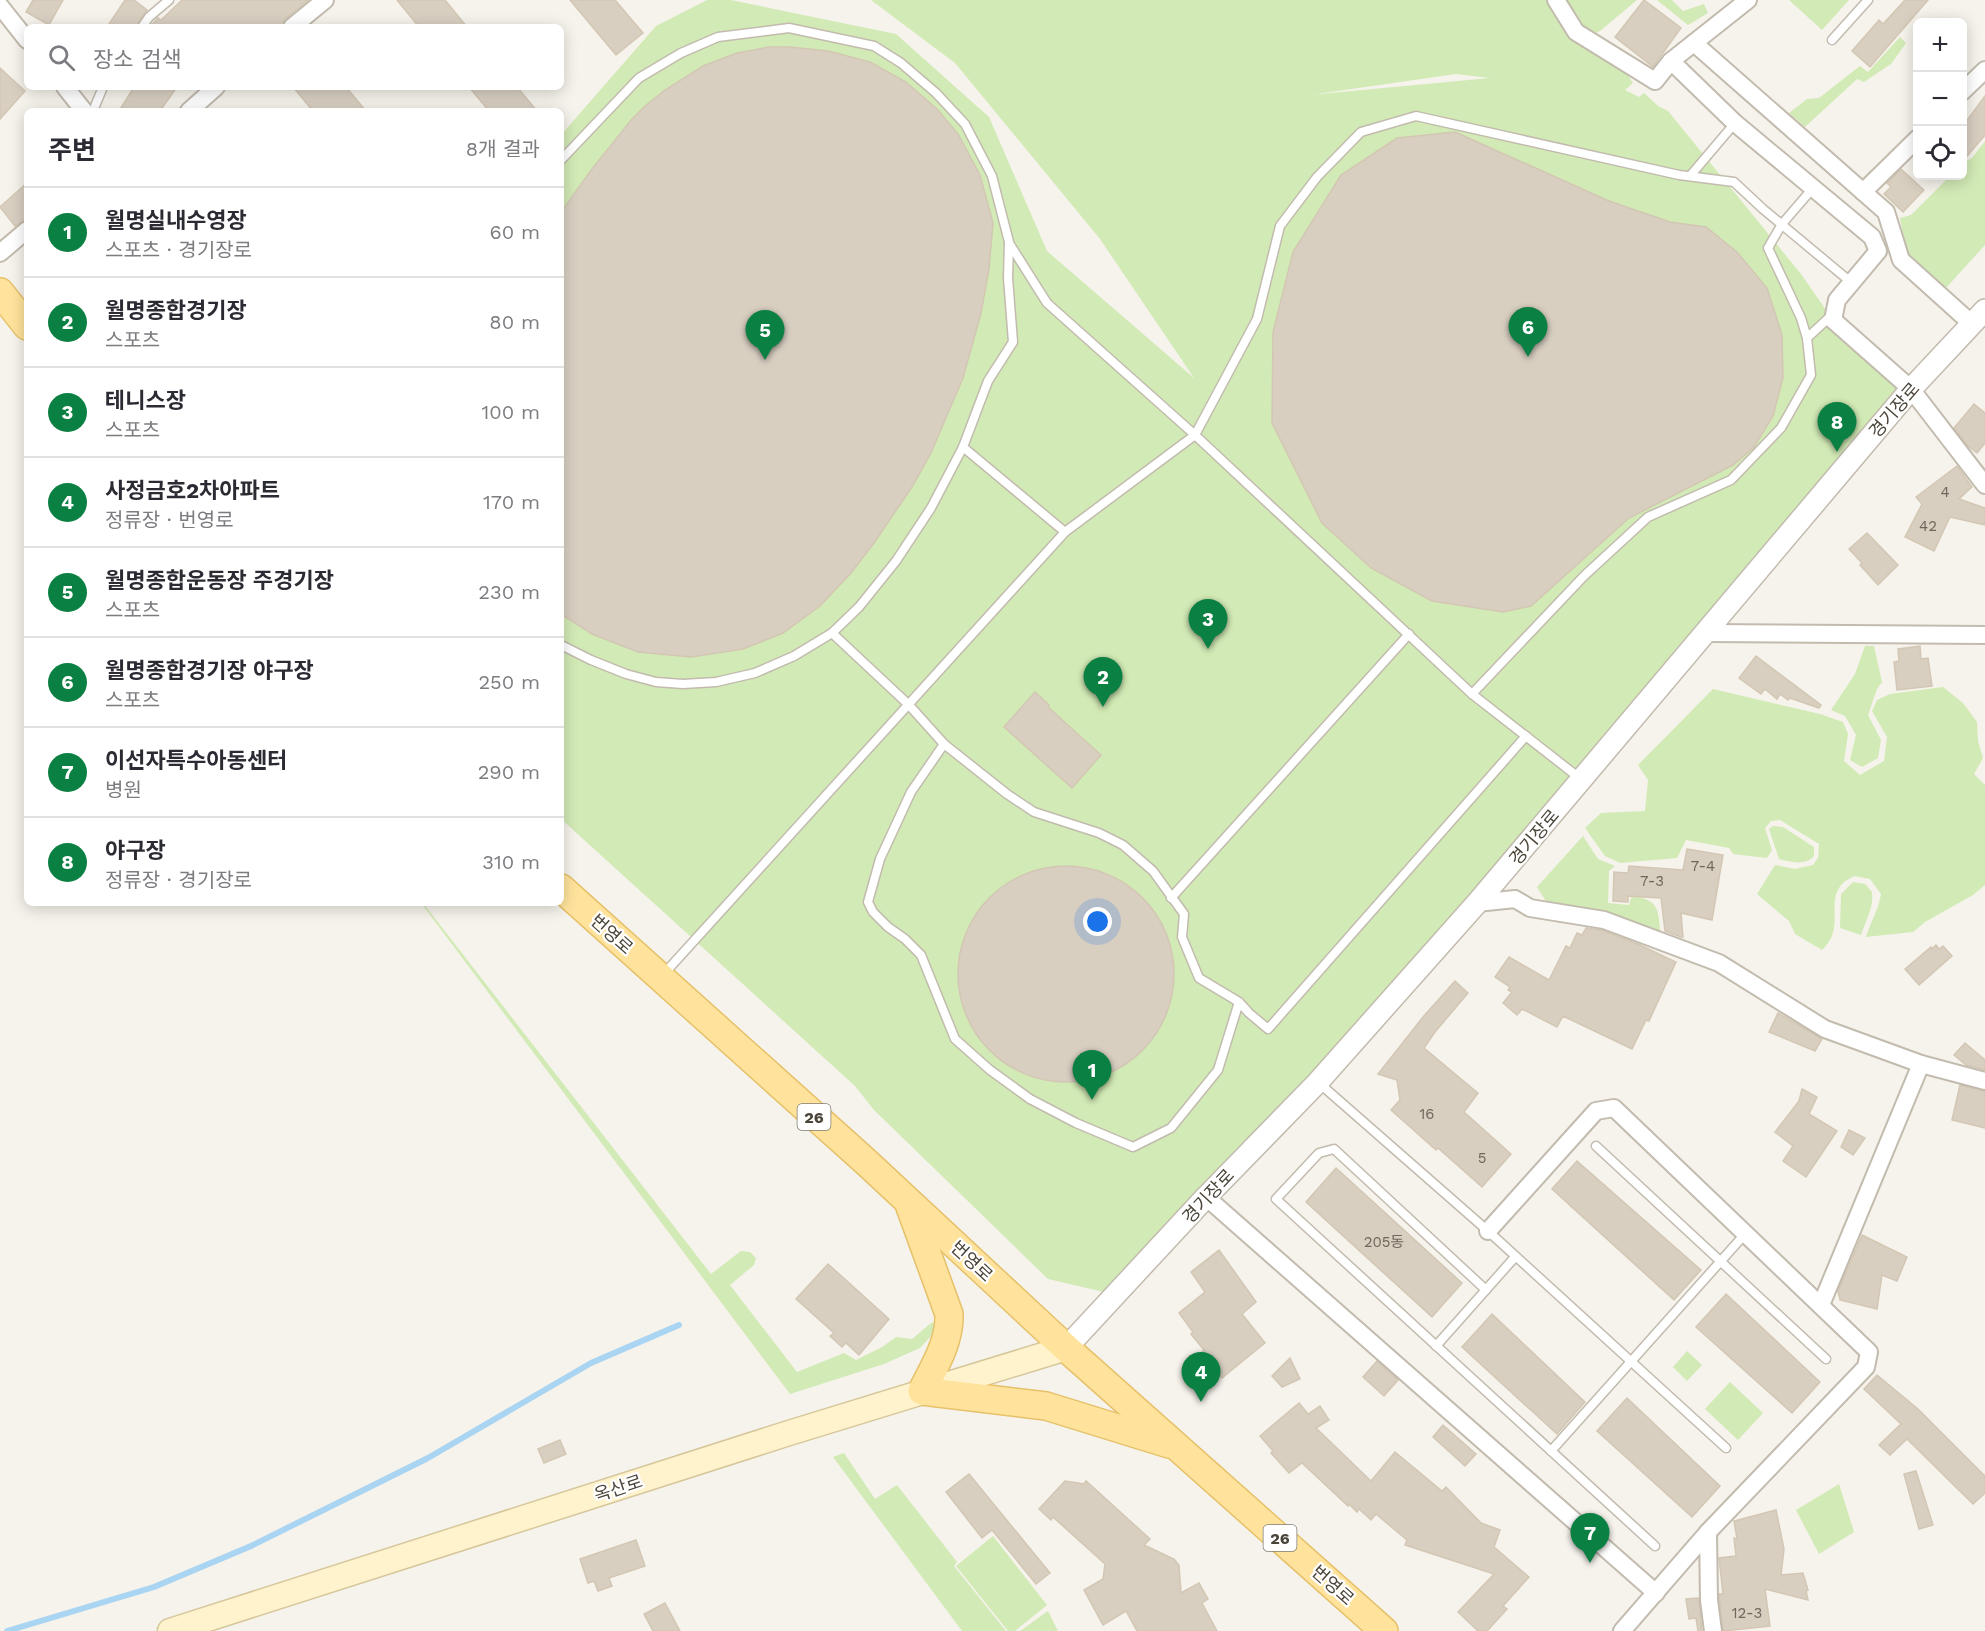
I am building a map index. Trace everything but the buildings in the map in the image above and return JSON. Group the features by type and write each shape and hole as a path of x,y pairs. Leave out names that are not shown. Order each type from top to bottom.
{"main road":[{"path":"0,292 24,322"},
{"name":"번영로","path":"564,891 1066,1348 1384,1631"},
{"path":"908,1202 948,1314 950,1328 922,1391 1046,1406 1176,1446"},
{"name":"옥산로","path":"170,1631 922,1391 1066,1348"}],"street":[{"path":"296,24 325,0"},
{"path":"1556,0 1576,32 1654,81 1671,61 1748,0"},
{"path":"0,6 24,36"},
{"path":"1694,43 1886,212 1901,260 1979,317"},
{"path":"1671,61 1735,123 1872,237 1878,251 1837,300 1833,320 1911,389 1985,484"},
{"path":"1967,87 1985,70"},
{"path":"66,90 82,108"},
{"path":"192,108 213,90"},
{"path":"1863,192 1913,142"},
{"path":"0,253 24,233"},
{"name":"경기장로","path":"1066,1348 1206,1197 1318,1082 1477,903 1911,389 1979,317"},
{"path":"1707,633 1985,635"},
{"path":"1477,903 1515,899 1530,908 1604,920 1719,963 1825,1029 1921,1064 1985,1081"},
{"path":"1821,1305 1921,1064"},
{"path":"1488,1232 1596,1111 1614,1108 1869,1352 1866,1367 1708,1532 1622,1631"},
{"path":"1206,1197 1656,1593"},
{"path":"1708,1532 1709,1600 1713,1631"}],"lane":[{"path":"144,24 148,17 169,0"},
{"path":"1832,40 1868,0"},
{"path":"564,157 639,78 681,53 718,37 789,28 874,46 901,63 936,93 965,124 992,176 1009,242 1008,278 1013,342 988,381 963,447 931,508 896,561 859,607 832,633 794,656 755,673 716,682 683,684 656,682 626,674 564,646"},
{"path":"94,108 102,90"},
{"path":"660,978 1065,532 1195,435 1257,319 1280,226 1317,177 1361,132 1416,116 1690,176 1734,182 1852,283"},
{"path":"1690,176 1735,123"},
{"path":"1472,694 1584,576 1648,517 1731,480 1781,428 1811,375 1808,338 1768,248 1782,225 1813,188"},
{"path":"1009,242 1047,303 1195,435 1472,694 1582,780"},
{"path":"1808,338 1834,312"},
{"path":"963,447 1065,532"},
{"path":"832,633 909,705 944,744 1007,794 1034,812 1099,833 1123,845 1153,871 1184,914 1182,937 1199,978 1239,1002 1268,1029 1526,736"},
{"path":"1171,898 1409,634"},
{"path":"944,744 911,792 880,859 868,902 873,912 921,955 955,1039 976,1058 1030,1099 1076,1123 1133,1147 1171,1128 1218,1070 1239,1002"},
{"path":"1318,1082 1488,1232 1726,1448"},
{"path":"1596,1146 1826,1359"},
{"path":"1486,1290 1334,1149 1319,1153 1276,1199 1655,1546"},
{"path":"1551,1451 1745,1234"},
{"path":"1436,1346 1515,1257"}],"green space":[{"path":"707,0 731,0 896,34 989,117 1047,251 1194,378 1100,239 955,63 871,0 1637,0 1600,31 1579,41 1623,68 1633,83 1625,90 1639,97 1644,93 1658,106 1668,111 1801,274 1833,320 1911,389 1707,633 1117,1295 1048,1279 874,1110 855,1086 564,822 564,132 656,26","holes":["1456,74 1490,78 1312,95"]},
{"path":"1657,0 1672,0 1683,11 1704,4 1708,13 1688,25"},
{"path":"1789,0 1849,0 1822,30"},
{"path":"1900,37 1906,43 1891,64 1864,82 1857,79 1805,127 1789,113 1807,99 1819,98 1860,66 1868,72"},
{"path":"1985,141 1985,245 1946,288 1906,252 1900,218 1911,215 1946,180 1967,180 1967,161 1972,158"},
{"path":"1865,646 1874,646 1882,682 1877,689 1868,715 1881,740 1878,758 1862,767 1850,760 1856,735 1845,716 1831,710 1855,674"},
{"path":"1943,687 1963,703 1977,722 1978,741 1983,758 1974,774 1985,785 1985,885 1973,895 1925,922 1913,932 1866,937 1881,894 1870,879 1854,876 1843,883 1837,891 1833,933 1822,950 1795,934 1789,921 1757,894 1775,865 1795,869 1813,865 1818,858 1819,844 1780,820 1771,821 1765,828 1772,850 1767,858 1733,854 1729,848 1686,840 1677,858 1620,863 1605,856 1585,828 1601,813 1645,811 1648,780 1638,765 1713,689 1820,714 1843,722 1848,734 1844,761 1860,775 1884,761 1887,737 1872,711 1877,700 1890,694"},
{"path":"1773,826 1783,827 1814,847 1814,856 1802,862 1779,859 1769,829"},
{"path":"1583,836 1598,859 1615,866 1609,871 1608,903 1629,905 1632,895 1648,900 1658,912 1661,935 1607,911 1547,903 1537,887"},
{"path":"1853,882 1865,884 1872,892 1871,908 1861,935 1840,928 1841,894"},
{"path":"423,906 711,1274 741,1251 750,1252 756,1258 754,1265 730,1285 797,1372 844,1353 856,1360 896,1337 912,1339 931,1323 936,1322 932,1335 920,1348 884,1364 790,1394"},
{"path":"1687,1351 1702,1365 1687,1381 1673,1367"},
{"path":"1730,1382 1763,1413 1738,1440 1705,1409"},
{"path":"844,1453 875,1499 897,1485 957,1562 954,1566 1006,1631 962,1631 833,1457"},
{"path":"1839,1484 1854,1532 1819,1554 1796,1510"},
{"path":"993,1536 1047,1605 1015,1631 1008,1631 956,1566"},
{"path":"1048,1611 1058,1631 1020,1631"}],"waterway":[{"path":"7,1631 154,1587 251,1546 428,1458 591,1363 679,1325"}],"place":[{"name":"월명종합경기장 야구장","path":"1528,357"},
{"name":"월명종합운동장 주경기장","path":"765,360"},
{"name":"야구장","path":"1837,452"},
{"name":"테니스장","path":"1208,649"},
{"name":"월명종합경기장","path":"1103,707"},
{"name":"월명실내수영장","path":"1092,1100"},
{"name":"사정금호2차아파트","path":"1201,1402"},
{"name":"이선자특수아동센터","path":"1590,1563"}]}
